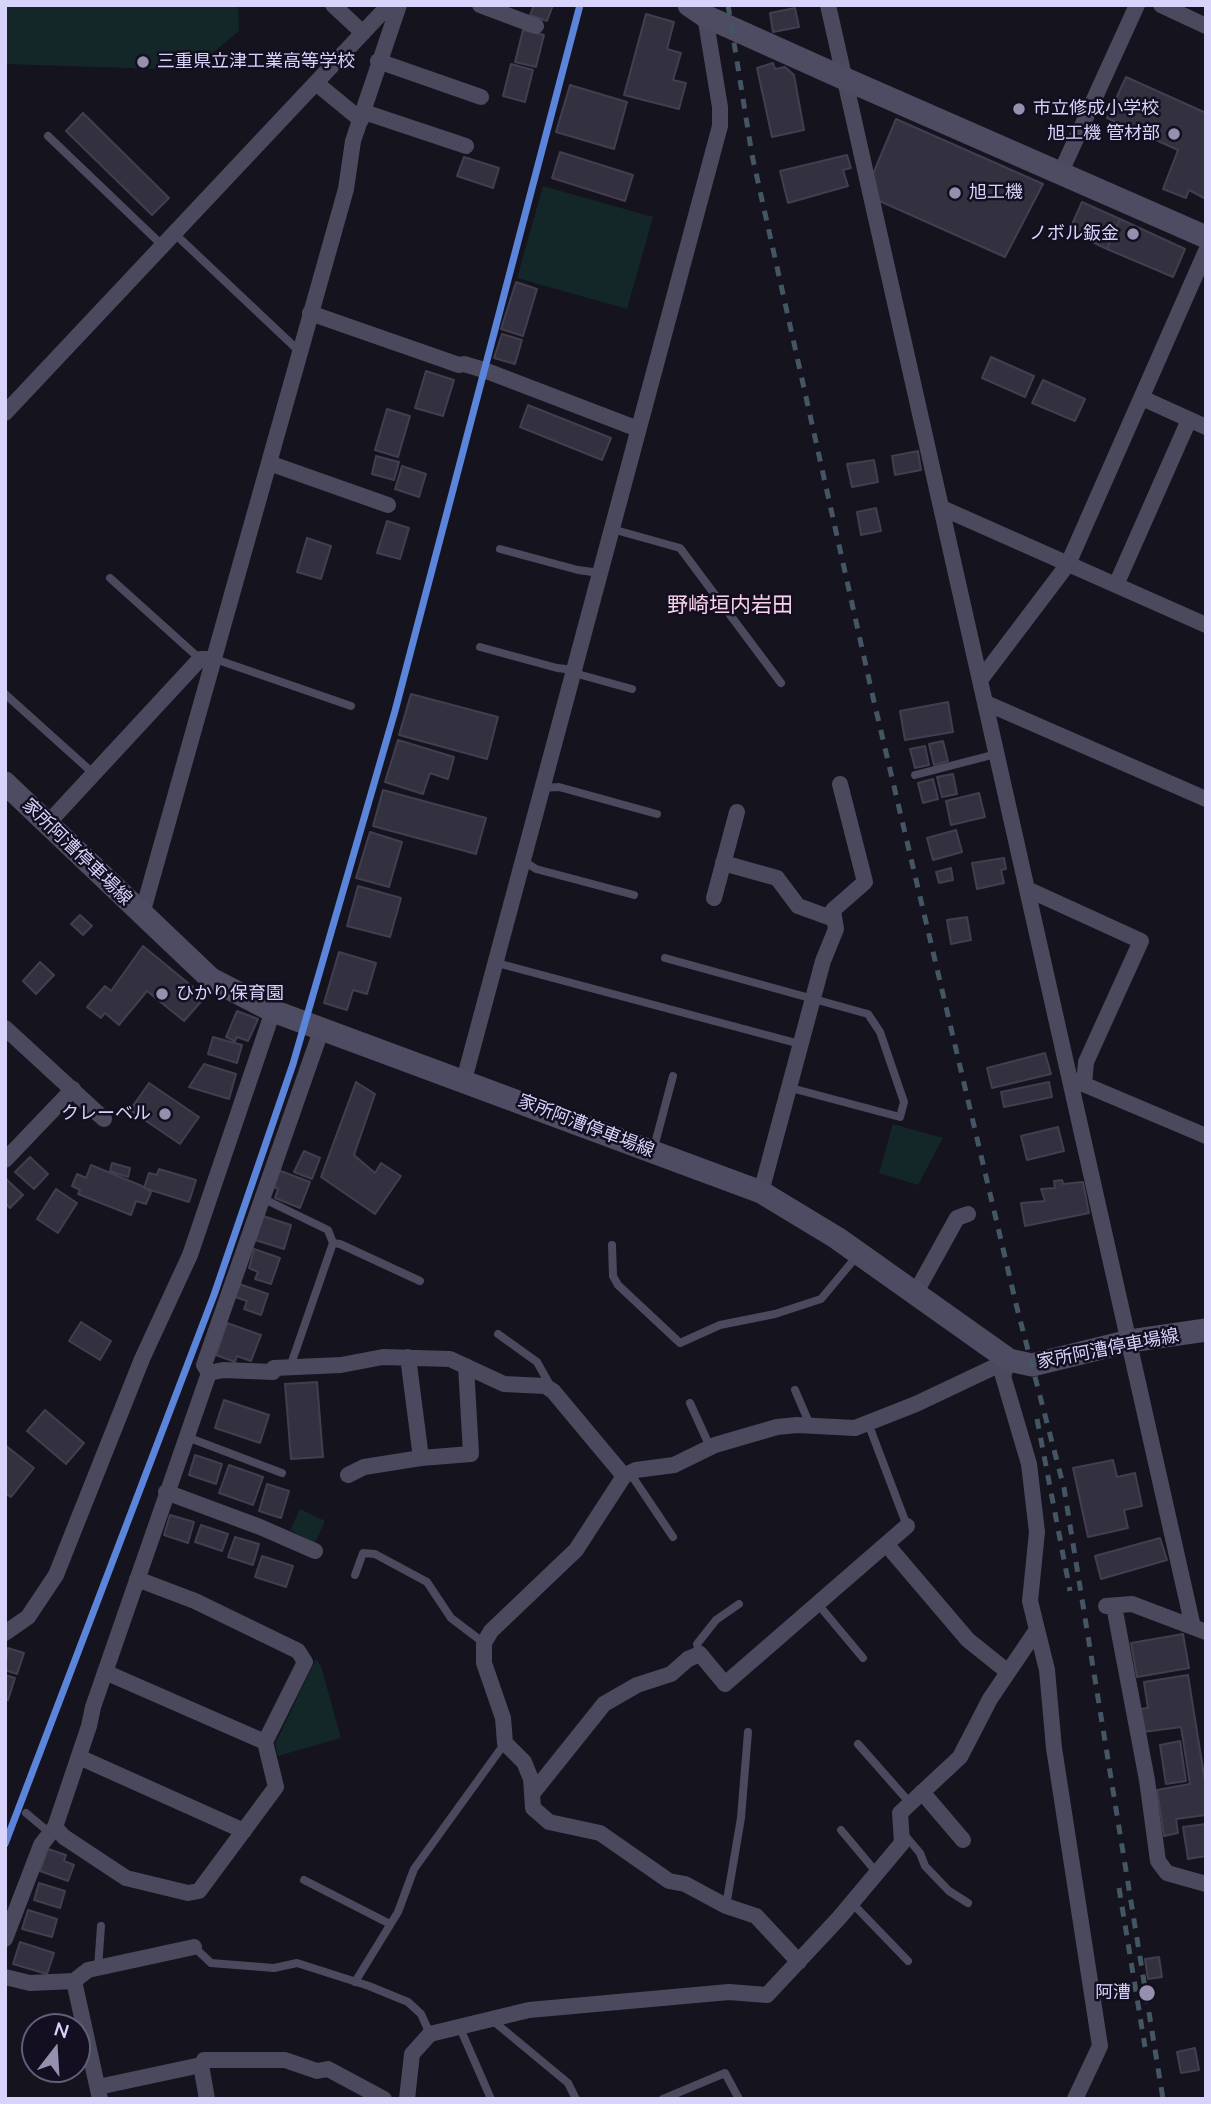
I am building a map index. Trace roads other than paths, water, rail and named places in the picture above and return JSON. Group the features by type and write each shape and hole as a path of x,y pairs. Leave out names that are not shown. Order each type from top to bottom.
{"main road":[{"path":"697,10 843,78 1206,237"},
{"name":"家所阿漕停車場線","path":"5,783 211,979 273,1011 761,1192 916,1292 1009,1360 1032,1365 1130,1341 1206,1330"}],"street":[{"path":"333,5 363,33"},
{"path":"5,413 389,5"},
{"path":"142,914 208,659 269,463 346,189 353,141 399,5"},
{"path":"480,5 536,26"},
{"path":"828,5 1027,889 1077,1082 1130,1341 1200,1629"},
{"path":"1060,174 1137,5"},
{"path":"1161,5 1206,26"},
{"path":"464,1080 720,126 720,107 697,10"},
{"path":"378,61 481,97"},
{"path":"316,83 362,116 466,146"},
{"path":"981,679 1068,564 1206,251"},
{"path":"310,313 459,365 484,370 638,429"},
{"path":"1142,398 1206,427"},
{"path":"1116,585 1189,420"},
{"path":"269,463 388,505"},
{"path":"942,508 1206,625"},
{"path":"49,822 208,659"},
{"path":"986,703 1206,799"},
{"path":"761,1192 813,998 836,929 833,911 868,889 839,784"},
{"path":"714,898 737,812"},
{"path":"723,863 777,878 798,906 834,919"},
{"path":"1027,889 1141,941 1077,1082"},
{"path":"5,1633 28,1617 56,1575 142,1359 190,1255 273,1011"},
{"path":"5,1028 104,1119"},
{"path":"209,1373 204,1365 264,1199 321,1028"},
{"path":"1077,1082 1206,1136"},
{"path":"5,1160 73,1090"},
{"path":"916,1292 957,1218 968,1214"},
{"path":"209,1373 223,1370 273,1372 274,1368 408,1357 442,1357 504,1384 545,1386 553,1391 627,1475"},
{"path":"408,1357 421,1458"},
{"path":"799,1962 756,1916 726,1906 685,1884 669,1881 600,1833 548,1822 533,1808 531,1779 524,1762 505,1743 503,1718 484,1663 484,1643 491,1631 576,1550 627,1475 646,1468 674,1465 710,1447 777,1427 810,1425 855,1428 1009,1360"},
{"path":"1009,1360 1003,1376 1029,1464 1037,1532 1030,1601 1047,1670 1054,1748 1100,2046 1075,2099"},
{"path":"348,1475 363,1467 471,1454 466,1366"},
{"path":"5,1939 41,1845 53,1830 166,1492 209,1373"},
{"path":"166,1492 315,1551"},
{"path":"532,1794 604,1704 637,1685 671,1674 688,1659 700,1654 725,1684 907,1526"},
{"path":"887,1545 968,1640 1008,1672"},
{"path":"53,1830 126,1878 188,1893 199,1891 276,1787 265,1742 305,1662 298,1651 195,1601 137,1579"},
{"path":"1200,1629 1132,1604 1110,1606 1147,1780 1158,1861 1167,1873 1206,1884"},
{"path":"407,2099 412,2054 422,2040 430,2035 490,2018 550,2008 716,1993 767,1995 852,1903 902,1843 901,1813 960,1757 990,1699 1036,1631"},
{"path":"105,1672 265,1742"},
{"path":"79,1757 244,1831"},
{"path":"916,1797 963,1839"},
{"path":"5,1977 30,1983 74,1981 88,1970 194,1947"},
{"path":"74,1981 99,2093 201,2065 204,2060 285,2060 317,2071 328,2070 384,2099"},
{"path":"201,2065 207,2099"}],"lane":[{"path":"48,136 163,246"},
{"path":"175,234 300,352"},
{"path":"612,529 680,548 781,683"},
{"path":"500,549 600,573"},
{"path":"110,578 208,659 351,706"},
{"path":"480,648 574,671 632,689"},
{"path":"5,694 94,774"},
{"path":"915,775 996,754"},
{"path":"543,788 559,787 657,814"},
{"path":"524,861 536,869 634,895"},
{"path":"665,958 868,1014 880,1032 904,1102 900,1117 791,1088"},
{"path":"497,963 800,1044"},
{"path":"653,1151 673,1076"},
{"path":"264,1199 328,1230 333,1243 290,1367"},
{"path":"333,1243 420,1281"},
{"path":"612,1245 613,1276 618,1285 680,1343 720,1325 775,1314 821,1299 859,1254"},
{"path":"498,1334 537,1362 553,1391"},
{"path":"795,1390 810,1425"},
{"path":"690,1403 710,1447"},
{"path":"868,1423 907,1526"},
{"path":"187,1437 282,1473"},
{"path":"627,1475 673,1537"},
{"path":"355,1575 363,1553 375,1554 427,1582 451,1618 484,1643"},
{"path":"817,1603 863,1658"},
{"path":"700,1654 697,1644 716,1620 739,1604"},
{"path":"726,1906 741,1818 748,1732"},
{"path":"355,1982 390,1924 414,1869 505,1743"},
{"path":"858,1744 916,1797"},
{"path":"26,1813 53,1830"},
{"path":"841,1829 877,1873"},
{"path":"901,1830 920,1853 925,1866 949,1891 968,1903"},
{"path":"304,1880 390,1924"},
{"path":"852,1903 908,1961"},
{"path":"98,1968 101,1926"},
{"path":"194,1947 211,1963 274,1968 297,1963 408,2001 421,2014 430,2035"},
{"path":"490,2018 568,2083 576,2099"},
{"path":"460,2028 491,2099"},
{"path":"663,2099 725,2073 739,2099"}],"railway":[{"path":"728,5 752,155 872,693 1017,1308 1064,1488 1163,2099"},
{"path":"1037,1419 1070,1591"},
{"path":"1119,1888 1145,2047"}],"place":[{"name":"三重県立津工業高等学校","path":"143,62"},
{"name":"市立修成小学校","path":"1019,109"},
{"name":"旭工機 管材部","path":"1174,134"},
{"name":"旭工機","path":"955,193"},
{"name":"ノボル鈑金","path":"1133,234"},
{"name":"ひかり保育園","path":"162,994"},
{"name":"クレーベル","path":"165,1114"},
{"name":"阿漕","path":"1147,1993"}],"district":[{"name":"野崎垣内岩田","path":"730,606"}]}
